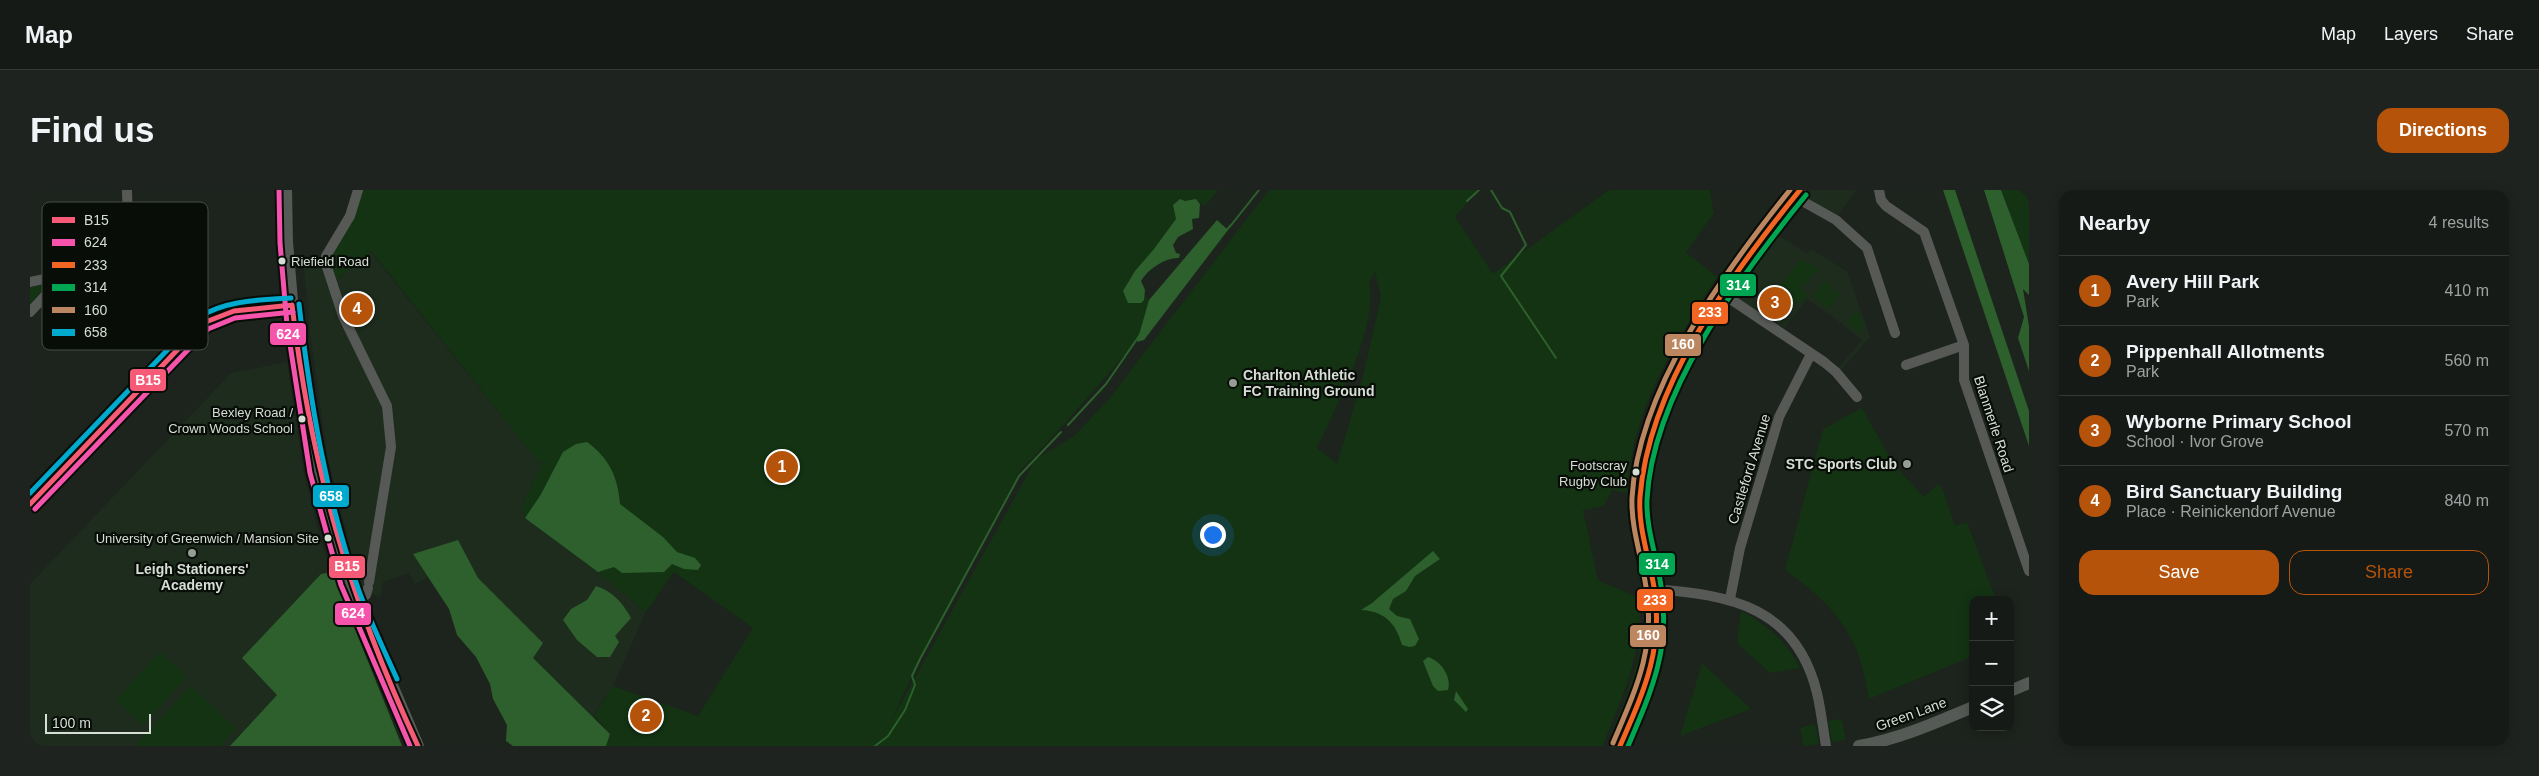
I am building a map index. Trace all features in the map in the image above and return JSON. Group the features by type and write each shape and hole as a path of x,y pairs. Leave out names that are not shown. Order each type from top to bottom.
{"main road":[{"path":"286,190 287,242 292,305 300,371 317,470 345,572 418,746"},
{"path":"1620,746 1655,658 1658,627 1640,500 1647,452 1655,425 1671,387 1723,294 1763,235 1798,193"},
{"path":"2014,689 2029,683"},
{"name":"Green Lane","path":"1859,746 1917,731 1969,709"}],"street":[{"path":"356,601 366,595 369,585 391,447 388,406 343,316 325,261 326,256 350,216 358,190"},
{"name":"Blanmerle Road","path":"1878,190 1881,200 1886,206 1924,232 1964,345 1964,380 2029,571"},
{"path":"1798,193 1836,220 1866,248 1895,333"},
{"path":"1723,294 1836,372 1857,397"},
{"path":"30,312 42,299"},
{"path":"208,319 228,312 292,305"},
{"path":"1906,365 1964,345"},
{"path":"30,504 177,350"},
{"name":"Castleford Avenue","path":"1730,599 1740,548 1779,417 1811,354"},
{"path":"1654,589 1730,599 1752,608 1770,619 1799,648 1816,692 1826,746"}],"shaded area":[{"path":"1800,190 1856,190 1836,218 1795,197"},
{"path":"1772,232 1807,253 1811,249 1847,271 1870,337 1840,371 1838,368 1862,340 1825,311 1807,299 1785,328 1729,293"},
{"path":"370,251 537,460 543,463 522,506 646,612 613,686 594,715 606,746 438,573 415,584 409,573 383,582 381,595 379,596 371,595 372,589 363,587 359,583 327,455 310,333 303,259 328,259"},
{"name":"Leigh Stationers' Academy","path":"287,362 304,475 322,545 332,572 321,574 243,658 277,695 230,746 30,746 30,584 231,373"}],"green space":[{"path":"361,190 1218,190 1205,206 1198,201 1131,286 1163,311 1066,422 1020,471 921,656 891,721 1036,459 1074,436 1108,400 1269,190 1477,190 1455,217 1493,274 1609,190 1710,190 1714,213 1686,252 1717,277 1657,379 1636,435 1630,463 1627,493 1612,490 1604,506 1583,510 1598,580 1639,598 1640,618 1635,655 1624,692 1603,746 606,746 610,734 594,716 613,686 698,716 753,628 674,572 646,612 598,572 525,518 522,506 543,462 537,460 371,251 334,282 328,259","holes":["1375,271 1381,298 1362,380 1337,464 1317,448 1354,367 1362,344 1368,321 1369,284"]},
{"path":"1943,190 1955,190 2029,411 2029,446"},
{"path":"1984,190 2001,190 2029,264 2029,295 2023,289 2029,326 2029,371 2018,338 2024,317"},
{"path":"2001,190 2029,190 2029,264"},
{"path":"1180,199 1185,201 1196,199 1200,204 1199,218 1192,219 1193,229 1178,237 1173,245 1176,253 1180,254 1179,258 1169,259 1148,272 1141,281 1145,290 1144,300 1141,303 1128,303 1123,291 1135,271 1176,219 1173,205"},
{"path":"1217,220 1228,230 1144,340 1137,342 1149,300"},
{"path":"1734,258 1739,261 1682,350 1676,349"},
{"path":"1800,260 1820,269 1816,274 1813,272 1807,283 1804,281 1800,288 1808,295 1801,304 1796,301 1780,323 1761,311"},
{"path":"1825,281 1832,287 1821,303 1814,297"},
{"path":"42,285 42,296 30,310 30,287"},
{"path":"1833,289 1840,293 1829,309 1822,304"},
{"path":"1858,311 1863,326 1857,332 1848,323 1854,313"},
{"path":"1673,355 1679,360 1651,420 1641,449 1634,495 1630,496 1635,458 1644,423"},
{"path":"1862,408 1895,466 1924,497 1938,484 1942,488 1955,526 1967,522 1995,596 1969,596 1969,658 1869,699 1861,662 1847,630 1819,597 1785,570 1823,429"},
{"path":"587,442 595,448 611,469 617,485 620,504 663,537 677,552 695,558 701,565 698,570 684,569 672,564 664,572 622,573 614,567 598,572 525,518 540,496 563,452 576,444"},
{"path":"458,540 478,578 543,643 533,658 610,734 606,746 513,746 506,741 507,725 493,699 490,684 476,657 457,635 449,609 413,554"},
{"path":"1433,551 1440,559 1415,576 1406,591 1393,599 1389,609 1397,616 1410,619 1419,639 1415,646 1402,645 1396,630 1388,620 1376,613 1361,610 1372,603"},
{"path":"332,572 402,746 230,746 277,695 242,658 321,574"},
{"path":"1649,584 1650,604 1643,606 1641,585"},
{"path":"596,586 616,598 631,618 615,636 619,642 610,657 597,657 577,640 563,620 571,609 587,600"},
{"path":"1741,611 1768,628 1789,650 1800,668 1770,673 1737,643"},
{"path":"1644,618 1652,618 1651,634 1644,666 1616,742 1614,741 1612,745 1608,743 1636,666 1643,634"},
{"path":"160,652 187,677 143,725 116,700"},
{"path":"1428,657 1437,662 1444,670 1449,685 1448,690 1438,691 1433,686 1423,661"},
{"path":"1702,663 1751,709 1680,736"},
{"path":"191,686 236,729 220,746 135,746"},
{"path":"1456,691 1468,709 1466,712 1454,700"},
{"path":"1841,719 1846,739 1832,742 1828,721"},
{"path":"1815,724 1819,744 1804,746 1800,728"}],"waterway":[{"path":"1068,425 1106,384 1170,291 1232,224 1259,190"},
{"path":"1467,201 1479,190"},
{"path":"1491,190 1502,208 1510,212 1526,245 1501,276 1556,358"},
{"path":"875,746 888,736 905,710 915,685 912,676 920,659 1019,476 1061,432"}],"transit line":[{"name":"624","path":"279,190 280,243 287,325 310,473 341,585 410,746"},
{"name":"160","path":"1613,743 1636,686 1646,649 1648,630 1646,587 1635,532 1632,498 1638,457 1650,415 1667,374 1713,295 1738,257 1790,190"},
{"name":"233","path":"1620,746 1644,688 1654,650 1656,630 1654,587 1642,531 1640,497 1647,455 1659,413 1676,373 1721,295 1800,190"},
{"name":"314","path":"1628,746 1652,687 1661,649 1663,629 1661,586 1648,522 1647,500 1653,459 1665,418 1682,378 1728,298 1754,261 1806,195"},
{"name":"658","path":"208,312 232,304 255,300 291,298"},
{"name":"658","path":"299,304 314,413 337,521 359,591 397,679"},
{"name":"B15","path":"292,305 310,421 336,531 372,637 418,746"},
{"name":"B15","path":"208,321 234,311 292,305"},
{"name":"624","path":"208,329 235,318 293,312"},
{"name":"658","path":"30,493 167,350"},
{"name":"B15","path":"30,504 177,350"},
{"name":"624","path":"35,509 188,350"}],"place":[{"name":"Riefield Road","path":"282,261"},
{"name":"Wyborne Primary School","path":"1775,303"},
{"name":"Bird Sanctuary Building","path":"357,309"},
{"name":"Charlton Athletic FC Training Ground","path":"1233,383"},
{"name":"Bexley Road / Crown Woods School","path":"302,419"},
{"name":"STC Sports Club","path":"1907,464"},
{"name":"Avery Hill Park","path":"782,467"},
{"name":"Footscray Rugby Club","path":"1636,472"},
{"name":"University of Greenwich / Mansion Site","path":"328,538"},
{"name":"Leigh Stationers' Academy","path":"192,553"},
{"name":"Pippenhall Allotments","path":"646,716"}]}
